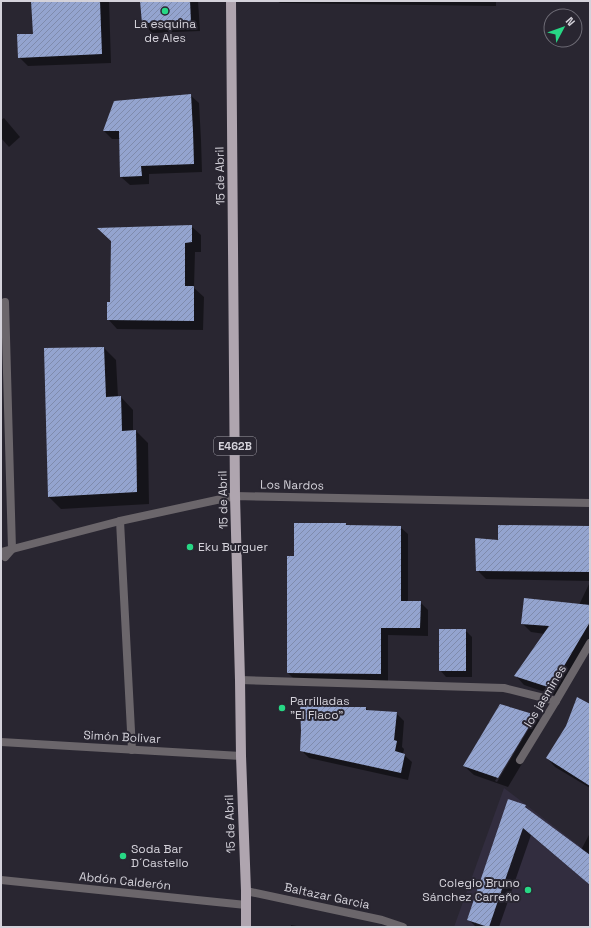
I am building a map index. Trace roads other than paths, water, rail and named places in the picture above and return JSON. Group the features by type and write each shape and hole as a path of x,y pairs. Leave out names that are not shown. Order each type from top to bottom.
{"main road":[{"name":"15 de Abril","path":"231,1 235,496 246,927"}],"street":[{"path":"5,302 12,549"},
{"name":"Los Nardos","path":"3,554 12,549 120,521 235,496 590,503"},
{"path":"120,521 132,750"},
{"name":"los jasmines","path":"520,760 590,643"},
{"path":"240,680 504,688 556,701"},
{"name":"Simón Bolivar","path":"1,742 241,756"},
{"name":"Abdón Calderón","path":"1,880 246,905"},
{"name":"Baltazar Garcia","path":"246,891 382,920 403,927"}],"place":[{"name":"La esquina de Ales","path":"165,11"},
{"name":"Eku Burguer","path":"190,547"},
{"name":"Parrilladas \"El Flaco\"","path":"282,708"},
{"name":"Soda Bar D´Castello","path":"123,856"},
{"name":"Colegio Bruno Sánchez Carreño","path":"528,890"}]}
